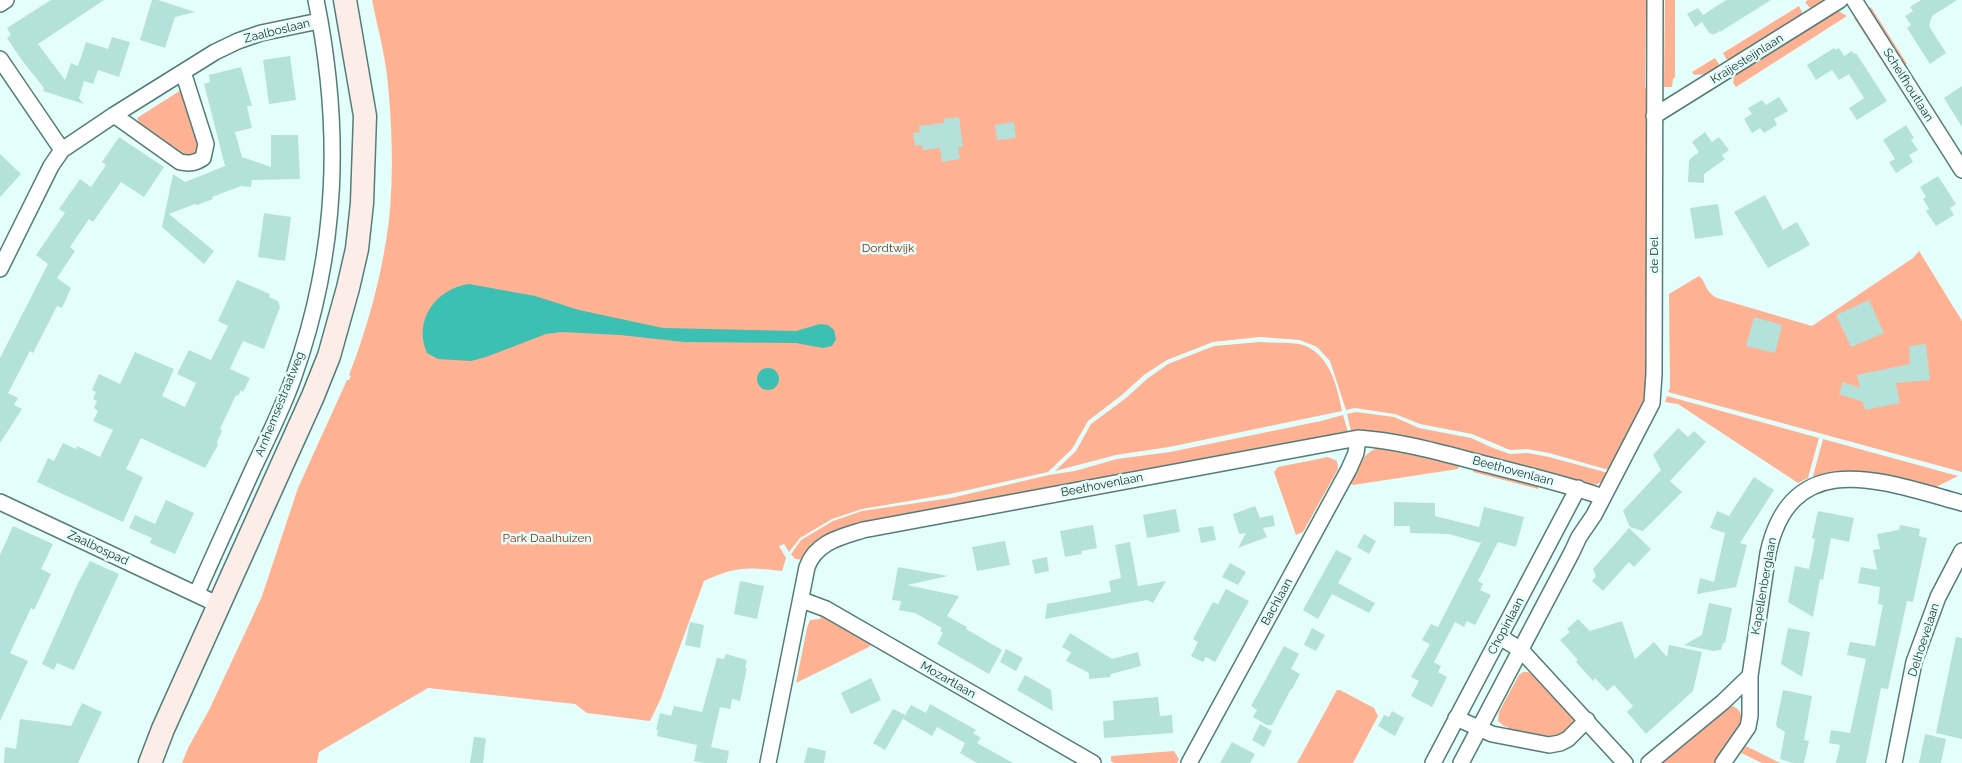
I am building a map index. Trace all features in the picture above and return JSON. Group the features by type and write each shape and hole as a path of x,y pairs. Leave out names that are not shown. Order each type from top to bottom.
{"main road":[{"name":"Arnhemsestraatweg","path":"150,763 163,729 296,437 319,382 339,322 357,249 362,203 365,116 345,0"}],"street":[{"path":"0,4 6,0"},
{"name":"Arnhemsestraatweg","path":"197,593 294,377 322,276 330,214 333,160 330,88 316,0"},
{"name":"de Del","path":"1461,763 1579,537 1594,515 1652,403 1654,390 1655,0"},
{"name":"Kraijesteijnlaan","path":"1654,116 1840,0"},
{"name":"Schelfhoutlaan","path":"1854,0 1962,170"},
{"name":"Zaalboslaan","path":"0,269 62,150 215,52 261,33 320,21"},
{"path":"0,59 62,150"},
{"path":"114,115 180,162 195,163 203,158 206,144 183,72"},
{"name":"Beethovenlaan","path":"768,763 802,600 807,567 814,553 829,542 849,534 1358,438 1399,443 1578,488 1603,497"},
{"name":"Bachlaan","path":"1189,763 1349,469 1356,453 1358,438"},
{"name":"Kapellenberglaan","path":"1727,762 1748,727 1750,716 1750,676 1772,536 1778,519 1788,506 1800,494 1822,482 1847,478 1915,490 1962,503"},
{"name":"Chopinlaan","path":"1433,763 1578,488"},
{"name":"Zaalbospad","path":"0,502 197,593"},
{"name":"Delhoevelaan","path":"1894,763 1914,662 1938,597 1962,551"},
{"path":"197,593 219,605"},
{"name":"Mozartlaan","path":"802,600 826,609 1093,763"},
{"path":"1500,637 1521,650 1625,763"},
{"path":"1649,763 1723,702 1750,676"},
{"path":"1456,718 1492,734 1550,745 1568,739 1587,720"}],"green space":[{"name":"Dordtwijk","path":"372,0 1646,0 1645,87 1649,94 1647,389 1645,400 1609,470 1549,453 1527,449 1510,450 1472,434 1420,424 1395,414 1355,408 1346,410 1330,361 1317,347 1300,340 1260,337 1213,342 1167,360 1144,375 1088,421 1072,449 1048,472 950,494 862,509 832,519 800,538 789,552 784,544 779,546 786,558 782,571 760,569 734,570 704,581 661,698 650,721 587,713 575,704 428,688 319,752 317,763 182,763 262,596 298,488 347,380 351,376 349,375 374,299 389,220 392,166 387,75"},
{"path":"1665,0 1675,0 1675,77 1672,87 1664,87"},
{"path":"1808,0 1827,0 1813,9 1805,2"},
{"path":"1799,6 1802,12 1801,16 1731,60 1726,59 1723,53"},
{"path":"1871,7 1907,64 1903,65 1868,9"},
{"path":"1837,10 1847,16 1736,87 1733,83 1734,76"},
{"path":"1857,16 1897,80 1895,81 1854,18"},
{"path":"1715,58 1719,64 1716,70 1708,74 1694,75 1692,72"},
{"path":"181,90 200,145 190,156 181,156 142,129 137,118"},
{"path":"1919,251 1962,321 1962,472 1668,392 1670,388 1669,294 1699,276 1709,292 1717,298 1812,326 1913,258"},
{"path":"1260,342 1299,344 1318,354 1330,370 1342,411 1169,447 1116,455 1055,471 1076,451 1091,424 1168,364 1214,346"},
{"path":"1667,396 1819,438 1808,478 1798,483 1678,404 1665,402"},
{"path":"1356,412 1394,417 1419,428 1471,438 1510,454 1528,453 1549,457 1608,473 1601,482 1590,485 1377,431 1351,431 1347,414"},
{"path":"1343,415 1348,432 903,516 804,560 795,559 791,554 801,540 833,521 862,511 951,498 1049,475 1075,471 1117,459 1170,452"},
{"path":"1823,439 1958,476 1934,488 1859,472 1833,473 1812,480"},
{"path":"1387,446 1459,464 1458,469 1353,485 1349,482 1363,458 1379,447"},
{"path":"1328,457 1337,461 1338,469 1303,532 1296,535 1274,472 1278,467"},
{"path":"1474,468 1539,484 1538,489 1473,472"},
{"path":"822,615 872,642 869,647 796,683 810,620 820,619"},
{"path":"1523,672 1533,675 1536,673 1574,716 1572,726 1566,733 1558,736 1537,736 1507,730 1508,727 1498,721 1499,712 1519,675"},
{"path":"1337,690 1374,708 1378,716 1353,763 1297,763"},
{"path":"1733,706 1740,711 1742,718 1740,726 1737,734 1715,763 1658,763 1728,707"},
{"path":"1746,746 1780,763 1762,763 1741,753"},
{"path":"1174,751 1179,759 1177,763 1114,763 1111,761 1111,756"}],"water":[{"path":"469,284 535,296 579,310 663,328 796,331 820,324 828,325 834,330 836,339 832,346 823,348 796,343 684,342 620,335 562,332 546,334 471,361 438,359 427,353 423,341 425,318 430,308 446,292"},
{"path":"768,368 778,375 779,379 772,389 768,390 758,383 757,379 764,369"}],"building":[{"path":"51,0 104,0 38,44 65,80 71,63 78,66 86,42 108,49 112,37 130,42 119,77 98,70 93,84 84,81 79,98 84,104 43,91 44,88 7,38 11,35 7,28"},
{"path":"152,0 158,0 195,12 175,17 165,48 140,40"},
{"path":"1726,0 1771,0 1713,35 1712,33 1710,34 1702,22 1695,27 1687,14 1698,8 1703,15"},
{"path":"1921,0 1957,0 1932,16 1929,26 1946,53 1930,64 1907,28 1911,25 1905,16 1913,11 1910,7"},
{"path":"1834,48 1836,50 1839,48 1844,56 1852,51 1854,54 1856,53 1887,101 1857,120 1849,108 1864,98 1849,74 1839,80 1832,70 1816,80 1807,65"},
{"path":"290,56 296,100 269,104 263,60"},
{"path":"241,67 252,106 247,106 252,128 235,132 242,157 271,167 271,135 298,135 300,179 252,180 251,187 241,186 212,197 213,199 169,214 214,251 204,264 162,227 173,174 185,182 225,166 204,84 210,82 209,75"},
{"path":"1962,86 1962,127 1944,98"},
{"path":"1779,97 1788,111 1774,119 1777,125 1764,133 1760,128 1752,133 1744,119 1752,114 1748,108 1762,100 1766,105"},
{"path":"959,117 963,147 958,147 960,159 942,162 940,148 923,150 922,145 915,146 913,133 920,132 919,126 944,123 943,119"},
{"path":"1014,122 1016,138 997,140 995,125"},
{"path":"1906,125 1914,138 1911,140 1918,150 1909,155 1913,162 1896,173 1889,162 1895,159 1883,140"},
{"path":"1705,132 1712,142 1719,137 1729,150 1722,155 1725,159 1704,174 1704,183 1688,182 1689,160 1699,152 1692,142"},
{"path":"119,137 164,167 144,197 121,182 93,222 89,219 70,247 75,251 57,278 71,288 62,308 57,306 33,353 30,351 8,393 18,398 14,405 22,409 0,443 0,358 48,264 36,255 65,213 59,209 80,179 91,187 106,165 102,162"},
{"path":"0,154 21,174 0,197"},
{"path":"1938,176 1956,204 1950,208 1954,215 1936,226 1926,211 1929,209 1923,199 1926,197 1920,187"},
{"path":"1765,195 1783,230 1797,222 1810,245 1768,268 1734,212"},
{"path":"1718,204 1723,235 1695,239 1690,208"},
{"path":"264,213 291,217 285,261 258,257"},
{"path":"237,280 270,294 269,297 278,301 280,307 264,349 243,341 237,353 230,369 250,378 243,392 241,390 238,396 236,395 220,429 222,431 217,442 218,445 205,468 141,438 126,469 143,477 123,522 37,482 48,458 54,461 63,443 76,449 77,446 100,457 113,430 93,421 98,411 94,408 97,401 93,399 96,392 92,390 99,374 120,384 135,352 174,369 162,396 185,407 196,383 177,374 189,350 211,360 228,326 218,321"},
{"path":"1869,300 1884,333 1851,347 1836,315"},
{"path":"1754,317 1782,325 1775,353 1746,346"},
{"path":"1926,344 1930,380 1896,383 1900,403 1865,410 1863,402 1839,394 1843,382 1860,388 1857,375 1910,364 1909,346"},
{"path":"1678,428 1688,437 1694,431 1706,442 1670,481 1682,492 1643,531 1630,527 1623,511 1661,470 1653,455"},
{"path":"1754,477 1774,490 1740,543 1747,545 1736,587 1697,594 1700,578 1714,582 1725,533 1710,528 1717,511 1729,516"},
{"path":"166,500 194,513 175,554 150,543 152,538 129,528 135,515 155,524"},
{"path":"1394,502 1435,503 1435,516 1479,527 1484,507 1524,517 1516,547 1498,542 1478,581 1483,584 1480,590 1491,595 1475,625 1467,621 1464,627 1455,622 1434,662 1441,666 1438,672 1447,677 1432,707 1411,696 1419,681 1411,677 1430,644 1422,640 1431,624 1438,627 1481,543 1449,534 1410,533 1410,526 1394,526"},
{"path":"1255,506 1260,518 1273,515 1275,526 1263,528 1267,537 1238,548 1246,533 1239,534 1233,514"},
{"path":"1176,509 1180,532 1147,538 1143,515"},
{"path":"1818,511 1854,518 1849,542 1831,538 1823,580 1820,579 1813,617 1788,602 1795,566 1809,569 1815,539 1812,538"},
{"path":"1093,525 1097,548 1081,551 1082,554 1065,557 1060,531"},
{"path":"1900,525 1920,529 1919,536 1927,538 1913,602 1907,601 1888,689 1881,688 1866,763 1836,763 1840,745 1829,743 1831,730 1850,733 1866,659 1847,655 1850,642 1875,646 1883,605 1878,604 1880,587 1858,583 1861,567 1877,570 1873,550 1880,549 1877,534 1899,530"},
{"path":"13,526 53,544 41,569 51,574 34,610 31,608 10,653 28,661 0,721 0,555"},
{"path":"1213,526 1216,540 1201,543 1198,528"},
{"path":"1629,528 1651,549 1634,567 1629,562 1603,591 1592,581 1596,576 1593,569"},
{"path":"1364,534 1376,541 1369,554 1357,547"},
{"path":"1005,541 1010,565 977,571 972,547"},
{"path":"1130,542 1138,586 1166,581 1153,603 1147,600 1045,619 1047,604 1111,592 1109,581 1121,578 1115,545"},
{"path":"1336,550 1352,558 1338,583 1375,603 1369,613 1332,594 1318,619 1303,610"},
{"path":"1047,557 1049,571 1035,574 1032,560"},
{"path":"90,561 119,574 74,670 57,663 54,670 42,664 78,583"},
{"path":"1230,563 1246,572 1238,585 1222,577"},
{"path":"898,567 948,576 907,585 959,596 947,616 1002,650 989,674 937,644 943,633 940,631 942,628 915,613 899,610 901,601 892,600"},
{"path":"740,581 764,586 757,619 734,614"},
{"path":"1226,589 1249,601 1215,662 1206,657 1203,662 1191,656 1198,642 1193,639 1213,602 1218,604"},
{"path":"1709,603 1732,608 1725,643 1723,643 1721,650 1713,651 1684,645 1702,635"},
{"path":"1578,619 1590,631 1622,621 1635,659 1654,642 1667,657 1669,645 1702,652 1693,691 1646,734 1627,712 1633,706 1614,685 1607,691 1595,678 1593,681 1560,640 1570,632 1567,629"},
{"path":"690,622 704,625 700,648 685,645"},
{"path":"1312,628 1325,635 1316,651 1304,645"},
{"path":"1788,628 1810,632 1802,677 1781,664"},
{"path":"1070,633 1112,659 1138,652 1141,666 1111,674 1110,677 1089,679 1089,673 1066,661 1071,652 1062,647"},
{"path":"1956,637 1962,638 1962,739 1936,733"},
{"path":"1284,646 1299,654 1291,669 1300,674 1272,725 1267,725 1253,717 1257,710 1251,706"},
{"path":"1006,649 1023,658 1016,671 1000,662"},
{"path":"726,654 747,660 740,701 732,699 730,709 720,707 711,747 729,751 727,763 694,761 697,745 657,736 658,730 656,730 660,713 671,716 674,706 702,712 717,658 724,659"},
{"path":"1025,675 1051,690 1053,711 1017,690"},
{"path":"871,678 881,700 851,714 841,693"},
{"path":"1783,690 1812,696 1804,740 1809,741 1804,763 1793,763 1780,759 1785,732 1777,727 1776,724"},
{"path":"1158,697 1160,716 1172,715 1173,733 1104,738 1103,721 1114,720 1113,701"},
{"path":"82,703 102,712 78,763 4,763 5,747 16,749 20,719 71,726"},
{"path":"930,704 976,730 973,733 981,738 977,743 1013,763 977,763 960,753 965,743 937,727 932,736 903,719 911,705 926,713"},
{"path":"893,709 905,715 885,750 873,743"},
{"path":"1392,711 1404,718 1395,736 1378,726 1384,715 1389,717"},
{"path":"1260,724 1272,731 1264,747 1252,740"},
{"path":"1925,734 1946,739 1941,763 1919,763"},
{"path":"474,737 486,738 483,763 470,763"},
{"path":"1232,742 1255,754 1250,763 1220,763"},
{"path":"808,747 826,751 824,763 804,763"}],"park label":[{"name":"Park Daalhuizen","path":"547,538"}]}
